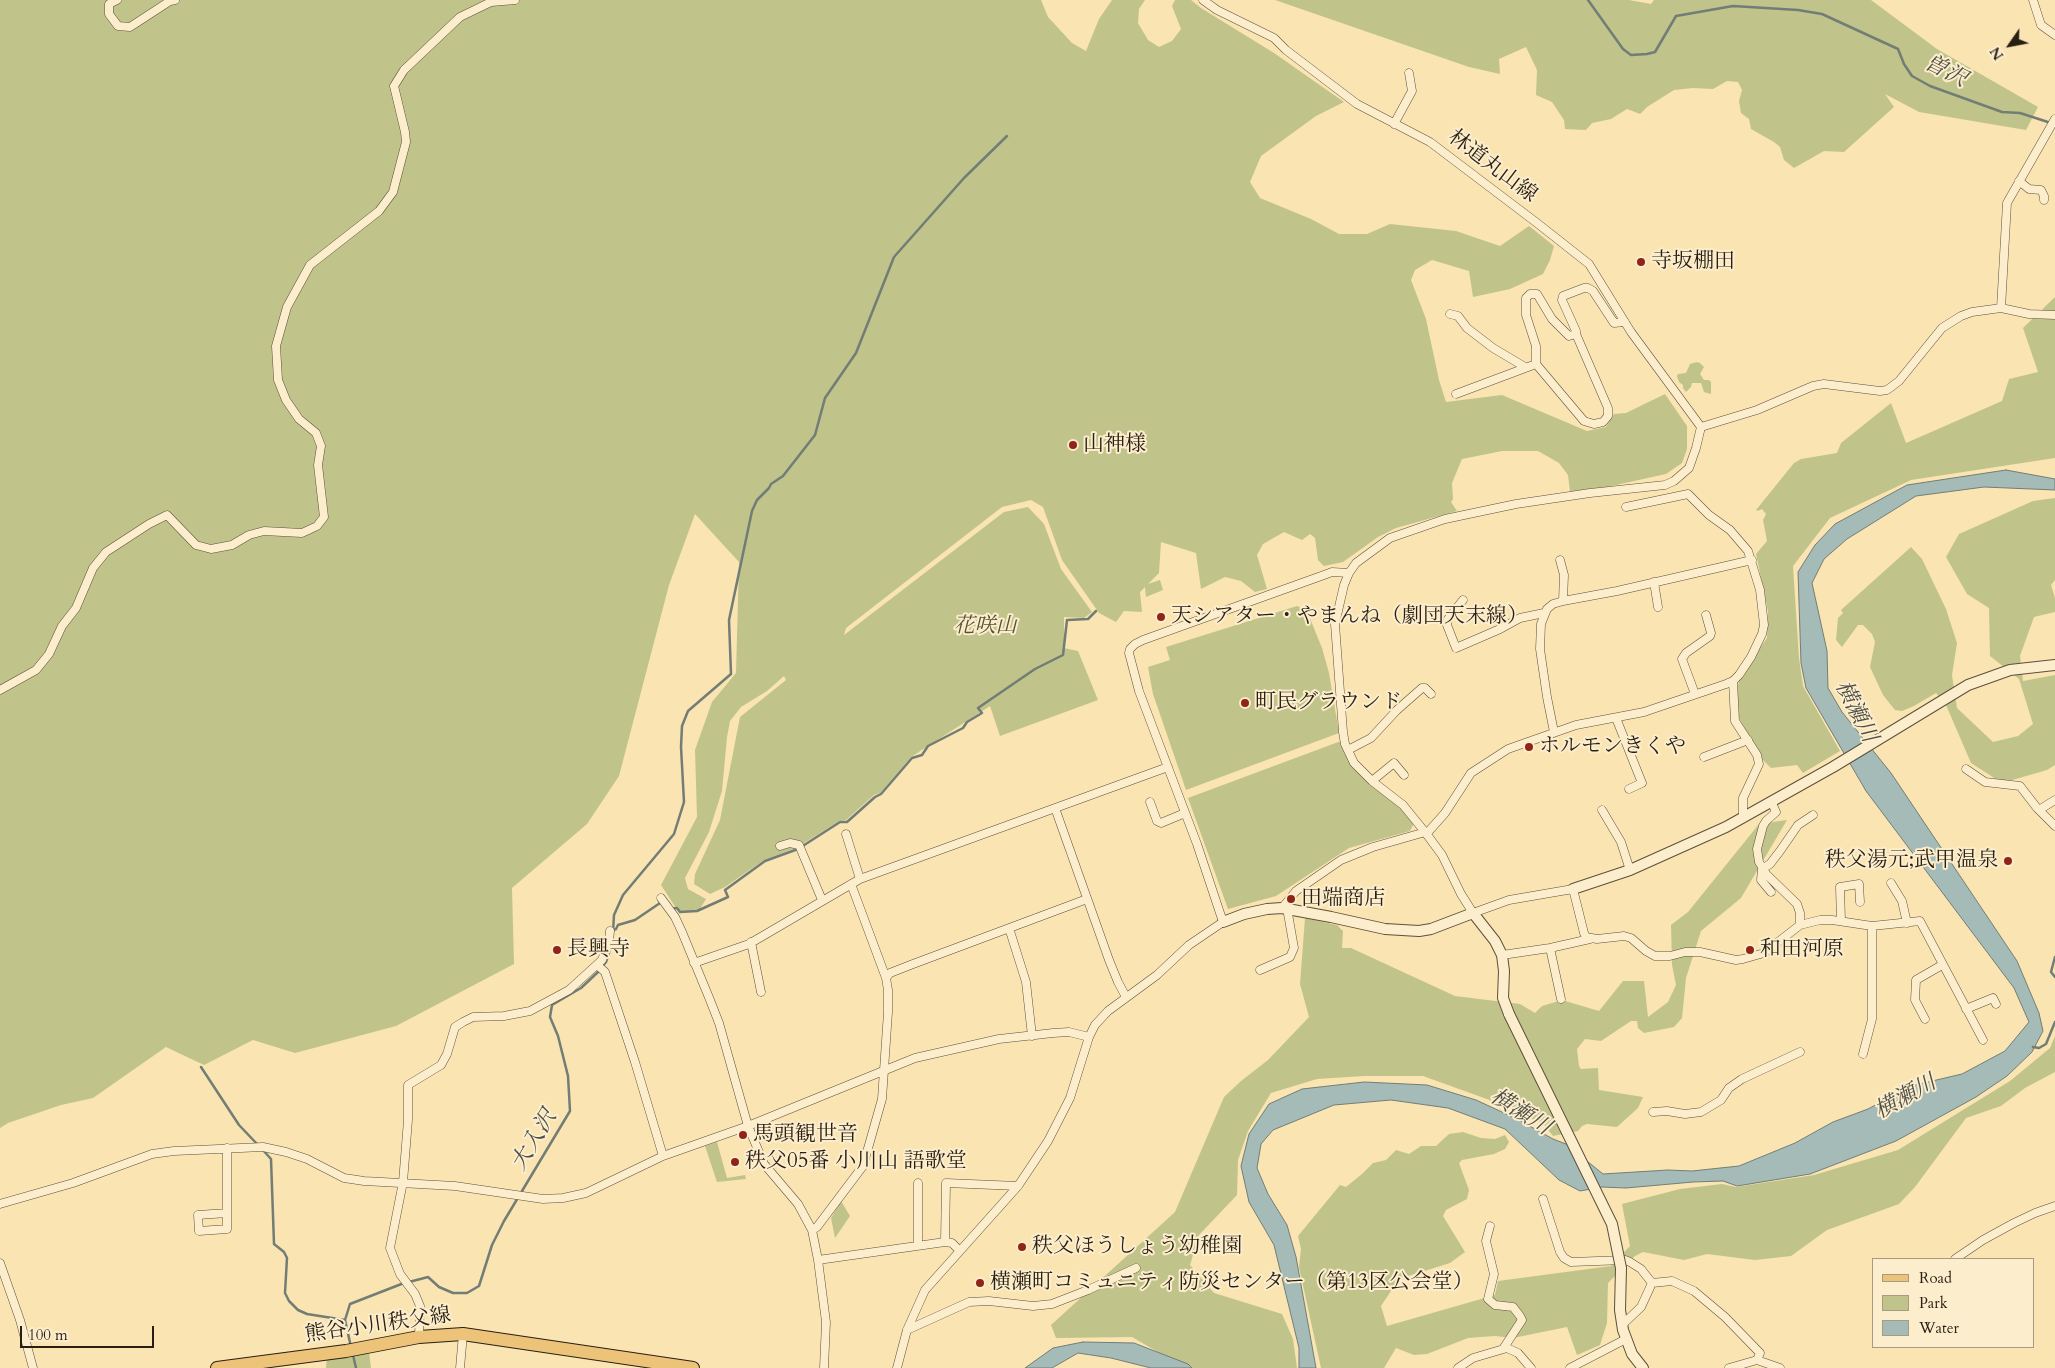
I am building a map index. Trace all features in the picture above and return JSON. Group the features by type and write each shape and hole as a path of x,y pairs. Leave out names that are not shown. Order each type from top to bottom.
{"main road":[{"name":"熊谷小川秩父線","path":"217,1368 353,1350 419,1337 463,1334 693,1368"}],"street":[{"path":"117,0 109,4 109,14 118,26 130,28 170,1 175,0"},
{"path":"0,690 36,670 49,654 62,626 76,608 92,568 106,552 148,524 167,515 196,545 211,549 232,545 249,535 264,531 302,533 316,526 324,517 318,466 322,446 316,433 299,419 286,400 278,380 276,346 287,307 310,265 379,211 393,192 406,142 394,86 404,70 460,17 491,2 514,0"},
{"name":"林道丸山線","path":"1203,0 1218,10 1274,38 1286,50 1357,104 1430,142 1537,222 1589,264 1625,322 1701,427"},
{"path":"2033,0 2041,25 2055,35"},
{"path":"1394,124 1412,91 1409,74"},
{"path":"2001,308 2007,203 2055,119"},
{"path":"2047,133 2055,136"},
{"path":"2019,181 2029,189 2041,190 2044,200"},
{"path":"1576,334 1569,336 1564,333 1549,315 1537,294 1530,294 1526,298 1524,307 1536,346 1536,364 1584,421 1594,424 1603,422 1608,416 1608,408 1576,334 1574,324 1562,300 1563,296 1588,288 1593,291 1614,323 1625,322"},
{"path":"1643,1368 1632,1354 1622,1325 1620,1301 1621,1268 1612,1224 1509,1014 1503,998 1504,971 1502,956 1495,941 1461,894 1442,855 1425,832 1403,805 1372,781 1354,763 1348,750 1343,732 1334,624 1349,573 1365,555 1390,538 1445,519 1516,504 1590,493 1665,485 1689,468 1701,427 1757,410 1813,386 1824,384 1880,391 1886,390 1899,381 1942,328 1961,316 1972,312 2001,308 2029,314 2055,316"},
{"path":"1450,314 1458,316 1467,328 1493,348 1524,367"},
{"path":"1456,394 1536,364"},
{"path":"1260,970 1290,958 1294,948 1285,908 1296,891 1341,860 1373,847 1429,831 1439,821 1471,773 1508,749 1594,720 1616,718 1644,712 1733,681 1751,657 1762,634 1764,625 1760,590 1748,551 1730,530 1709,515 1688,494 1626,507"},
{"path":"1560,560 1564,574 1563,601"},
{"path":"1464,600 1448,618 1446,625 1456,648 1520,618 1544,613 1553,604 1563,601 1752,560"},
{"path":"1223,922 1185,813 1139,691 1129,653 1135,644 1332,572 1349,573"},
{"path":"1654,582 1658,607"},
{"path":"1544,613 1540,649 1546,697 1554,732"},
{"path":"1695,694 1682,659 1686,653 1712,633 1706,616"},
{"path":"896,1368 906,1330 925,1290 1018,1186 1048,1141 1070,1098 1088,1037 1101,1017 1157,975 1198,938 1223,922 1244,914 1267,909 1285,908 1385,929 1402,931 1431,929 1509,900 1573,888 1630,870 1743,818 1772,803 1951,694 1982,679 2010,670 2055,665"},
{"path":"1733,681 1735,721 1757,755 1759,764 1744,798 1743,818"},
{"path":"1348,750 1371,738 1397,710 1422,688 1425,688 1431,694"},
{"path":"1616,718 1642,783 1629,789"},
{"path":"1704,757 1748,740"},
{"path":"1372,781 1394,763 1404,774"},
{"path":"694,963 751,942 860,879 1168,767"},
{"path":"1966,769 1985,782 2020,786 2039,810 2054,824"},
{"path":"2039,810 2055,800"},
{"path":"1150,802 1157,821 1161,823 1185,813"},
{"path":"1772,803 1776,812 1763,826 1757,849 1758,862 1762,869 1797,904 1800,913 1800,925"},
{"path":"1054,808 1112,968 1126,997"},
{"path":"1602,810 1621,842 1630,870"},
{"path":"1762,869 1770,864 1798,825 1813,815"},
{"path":"846,834 860,879"},
{"path":"780,846 790,843 799,845 822,900"},
{"path":"1762,869 1761,880 1771,892"},
{"path":"1891,883 1902,901 1907,923"},
{"path":"812,1230 817,1227 863,1166 882,1099 888,1012 886,978 851,884"},
{"path":"1841,921 1840,887 1859,884 1860,902"},
{"path":"1573,888 1584,933 1590,939"},
{"path":"661,898 682,932 719,1024 748,1126 764,1164 798,1204 812,1230 826,1322 824,1368"},
{"path":"886,978 890,973 1087,899"},
{"path":"1502,956 1590,939 1624,936 1631,938 1655,956 1700,952 1736,960 1764,953 1800,925 1820,920 1872,926 1920,921 1983,1040"},
{"path":"1863,1054 1872,1019 1872,926"},
{"path":"1009,928 1026,982 1032,1036"},
{"path":"419,1337 420,1306 415,1294 400,1274 390,1248 403,1182 408,1120 408,1085 441,1065 447,1054 455,1027 473,1017 504,1016 530,1012 569,990 600,968 606,953 610,932"},
{"path":"751,942 761,992"},
{"path":"1550,948 1561,999"},
{"path":"1925,1019 1916,1000 1916,980 1942,965"},
{"path":"600,968 635,1062 663,1156"},
{"path":"1966,1009 1993,998 1996,1004"},
{"path":"0,1204 73,1183 152,1154 174,1151 262,1147 307,1159 344,1178 364,1181 403,1182 543,1198 563,1198 586,1193 663,1156 748,1126 930,1053 999,1039 1069,1032 1088,1037"},
{"path":"1653,1112 1667,1111 1685,1114 1701,1112 1721,1100 1729,1088 1742,1079 1800,1052"},
{"path":"227,1213 228,1148"},
{"path":"918,1183 918,1246"},
{"path":"944,1242 946,1183 1018,1186"},
{"path":"1543,1199 1560,1252 1564,1258 1571,1262 1624,1260 1641,1269 1652,1283"},
{"path":"1956,1258 2014,1224 2035,1213 2055,1206"},
{"path":"1490,1226 1486,1241 1494,1274 1488,1299 1495,1305 1513,1308 1522,1320 1521,1325 1503,1349"},
{"path":"818,1260 944,1242 952,1243 959,1250"},
{"path":"0,1262 20,1320 33,1368"},
{"path":"906,1330 969,1302 989,1301 1033,1306 1052,1304 1136,1268"},
{"path":"1652,1283 1672,1281 1694,1291 1725,1317 1760,1352 1757,1360"},
{"path":"1622,1325 1641,1307 1652,1283"},
{"path":"460,1368 463,1334"},
{"path":"1570,1368 1626,1339"},
{"path":"1458,1368 1473,1358 1503,1349 1512,1350 1531,1368"},
{"path":"1729,1368 1757,1360 1780,1368"}],"green space":[{"name":"花咲山","path":"0,0 1041,0 1048,17 1072,43 1086,51 1099,19 1112,0 1145,0 1139,9 1138,23 1148,40 1159,47 1172,41 1181,29 1172,6 1175,0 1191,0 1274,53 1344,102 1316,116 1261,156 1250,182 1260,198 1311,219 1339,234 1367,234 1390,224 1456,231 1500,246 1529,226 1554,246 1543,274 1510,289 1473,297 1469,271 1432,260 1415,270 1411,280 1426,319 1439,380 1446,402 1502,395 1587,431 1606,427 1614,414 1626,413 1665,394 1687,426 1687,449 1682,463 1666,474 1607,487 1570,492 1568,475 1559,463 1538,451 1502,451 1462,459 1452,483 1453,499 1451,502 1457,511 1396,528 1378,537 1343,562 1324,566 1318,560 1315,538 1310,534 1302,540 1284,532 1263,544 1257,555 1267,589 1255,592 1241,581 1225,577 1201,589 1196,553 1161,542 1159,573 1148,584 1160,580 1163,590 1146,597 1145,587 1140,592 1142,612 1124,611 1116,622 1099,613 1062,560 1043,507 1031,500 1002,507 846,628 844,635 1004,512 1028,507 1044,524 1061,569 1092,612 1084,618 1064,617 1064,648 1078,651 1098,700 1000,736 990,706 911,757 880,793 874,795 846,820 839,821 796,848 764,860 725,887 710,894 694,884 695,874 720,820 740,717 786,680 784,676 767,691 741,707 730,721 722,791 709,832 685,878 688,889 706,899 698,912 678,911 661,885 697,817 695,750 712,702 736,673 739,562 695,514 669,585 619,776 587,824 512,888 514,964 396,1026 295,1053 253,1040 204,1065 166,1047 93,1098 61,1105 8,1123 0,1128"},
{"path":"1275,0 1629,0 1651,4 1654,0 1871,0 1937,49 2038,107 2026,130 1919,112 1885,94 1894,107 1844,152 1824,151 1794,168 1784,160 1780,147 1751,129 1749,119 1741,113 1739,101 1742,90 1738,82 1727,81 1713,89 1693,88 1674,90 1647,107 1640,114 1627,109 1611,119 1592,123 1586,130 1565,129 1564,120 1552,102 1536,95 1537,70 1526,47 1499,59 1500,74 1469,67"},
{"path":"2055,297 2055,458 1911,480 1830,518 1793,566 1799,658 1803,686 1840,751 1803,773 1797,765 1771,768 1762,759 1738,716 1736,695 1740,677 1767,638 1768,611 1756,554 1767,541 1763,520 1766,514 1762,509 1756,510 1794,463 1801,459 1837,453 1841,443 1891,403 1906,443 2002,401 2009,379 2038,372 2023,328"},
{"path":"1697,362 1704,367 1700,374 1704,380 1711,382 1711,394 1704,392 1701,383 1692,383 1686,392 1683,385 1679,382 1678,374 1686,373 1690,364"},
{"path":"2055,498 2055,580 2051,585 2055,598 2055,612 2034,617 2020,656 2023,681 2055,675 2055,765 2047,770 2002,783 1971,763 1946,705 1936,693 1902,711 1895,710 1883,695 1870,667 1875,642 1872,634 1863,625 1858,625 1842,647 1836,640 1838,618 1843,613 1841,610 1911,547 1922,559 1946,609 1957,643 1952,675 1957,708 1993,742 2018,736 2033,724 2019,679 1990,656 1989,608 1967,594 1946,557 1959,534 2033,501"},
{"name":"町民グラウンド","path":"1297,606 1307,611 1322,648 1329,673 1339,733 1186,790 1153,694 1148,667 1170,660 1166,647"},
{"name":"町民グラウンド","path":"1341,741 1345,752 1356,770 1397,803 1414,823 1410,831 1349,848 1276,896 1228,909 1188,798"},
{"path":"1787,820 1741,898 1701,931 1686,978 1682,1018 1674,1027 1644,1033 1638,1028 1637,1021 1631,1021 1601,1041 1585,1039 1577,1049 1581,1069 1598,1068 1599,1090 1643,1097 1638,1108 1617,1127 1587,1124 1578,1131 1553,1136 1542,1122 1535,1121 1520,1111 1423,1076 1364,1076 1317,1079 1271,1093 1248,1131 1238,1160 1237,1195 1199,1235 1190,1265 1214,1293 1282,1314 1293,1339 1297,1368 1179,1368 1170,1359 1132,1337 1056,1338 1051,1325 1175,1212 1224,1097 1268,1060 1309,1017 1300,984 1305,918 1337,925 1343,931 1342,948 1351,948 1455,996 1520,1004 1535,1013 1542,1006 1562,1000 1599,1011 1623,981 1644,981 1648,1017 1668,1002 1676,985 1672,965 1671,925 1688,912 1759,824"},
{"path":"2055,1036 2055,1072 2025,1088 2001,1106 1966,1118 1915,1187 1899,1204 1827,1230 1791,1256 1755,1260 1707,1254 1684,1260 1643,1252 1635,1256 1608,1283 1607,1323 1600,1345 1577,1355 1567,1327 1513,1338 1495,1336 1468,1338 1427,1354 1414,1355 1396,1348 1384,1368 1321,1368 1299,1267 1301,1249 1298,1236 1340,1185 1346,1187 1373,1163 1386,1160 1396,1150 1409,1154 1421,1146 1436,1146 1449,1134 1463,1132 1481,1138 1495,1139 1505,1135 1509,1142 1505,1149 1494,1154 1462,1160 1459,1163 1469,1190 1467,1199 1446,1210 1443,1216 1465,1252 1450,1263 1399,1279 1381,1306 1387,1326 1495,1295 1498,1281 1611,1266 1630,1246 1622,1204 1680,1189 1722,1184 1736,1187 1814,1175 1898,1150 2010,1081 2050,1048"},
{"path":"717,1142 727,1178 745,1175 746,1179 717,1182 705,1146"},
{"path":"841,1201 850,1216 835,1238 831,1218"},
{"path":"369,1352 371,1368 326,1368 327,1356"}],"water":[{"name":"横瀬川","path":"2006,470 2055,479 2055,490 1984,487 1916,496 1847,539 1824,559 1812,583 1827,651 1828,688 1842,712 1891,773 2017,961 2039,1013 2043,1031 2032,1052 2007,1076 1976,1097 1896,1141 1810,1174 1737,1186 1723,1181 1626,1188 1602,1187 1580,1191 1559,1180 1505,1129 1448,1108 1391,1100 1334,1105 1273,1130 1261,1144 1257,1168 1268,1194 1287,1225 1296,1257 1316,1368 1299,1368 1299,1348 1274,1245 1249,1202 1241,1166 1249,1134 1269,1104 1302,1089 1364,1082 1427,1085 1476,1100 1517,1119 1566,1144 1603,1174 1668,1170 1692,1171 1739,1166 1795,1143 1833,1122 1868,1109 1911,1086 1962,1074 2005,1051 2029,1022 2014,988 1866,791 1806,688 1801,663 1798,572 1815,545 1835,524 1907,485"},
{"path":"1083,1342 1134,1343 1188,1364 1192,1368 1151,1368 1111,1358 1078,1353 1052,1368 1025,1368 1053,1348"}],"waterway":[{"name":"曽沢","path":"1588,0 1623,49 1631,55 1655,52 1676,16 1733,6 1798,10 1822,14 1898,49 1904,64 1912,76 1930,86 2002,112 2020,113 2051,123"},
{"path":"613,932 614,915 623,895 674,834 684,802 681,747 682,726 688,711 731,674 729,620 752,511 757,500 771,484 783,476 815,435 825,398 856,353 894,257 964,178 1007,136"},
{"path":"670,909 677,908 680,912 697,911 728,897 725,890 765,861 798,849 840,822 847,822 881,794 912,758 922,755 928,746 963,728 967,722 982,713 978,708 1035,669 1063,655 1067,620 1088,619 1096,611"},
{"path":"613,930 618,925 635,920 660,903"},
{"name":"大入沢","path":"409,1282 428,1277 439,1287 453,1293 467,1293 479,1286 492,1245 504,1221 570,1111 568,1076 558,1036 550,1017 552,1005 581,988 598,972 606,962 612,943"},
{"path":"2055,957 2051,972 2055,977"},
{"path":"2033,1047 2039,1048 2046,1044 2055,1022"},
{"path":"201,1067 239,1125 258,1145"},
{"path":"262,1149 271,1159 274,1244 284,1252 287,1258 285,1293 289,1301 298,1310 307,1314 345,1320"},
{"name":"大入沢","path":"351,1347 345,1320 350,1304 404,1283"},
{"path":"353,1355 356,1368"}],"place":[{"name":"寺坂棚田","path":"1641,262"},
{"name":"山神様","path":"1073,445"},
{"name":"天シアター・やまんね（劇団天末線）","path":"1161,617"},
{"name":"町民グラウンド","path":"1245,703"},
{"name":"ホルモンきくや","path":"1529,747"},
{"name":"秩父湯元;武甲温泉","path":"2008,861"},
{"name":"田端商店","path":"1291,899"},
{"name":"長興寺","path":"557,950"},
{"name":"和田河原","path":"1750,950"},
{"name":"馬頭観世音","path":"743,1135"},
{"name":"秩父05番 小川山 語歌堂","path":"735,1162"},
{"name":"秩父ほうしょう幼稚園","path":"1022,1247"},
{"name":"横瀬町コミュニティ防災センター（第13区公会堂）","path":"980,1283"}]}
